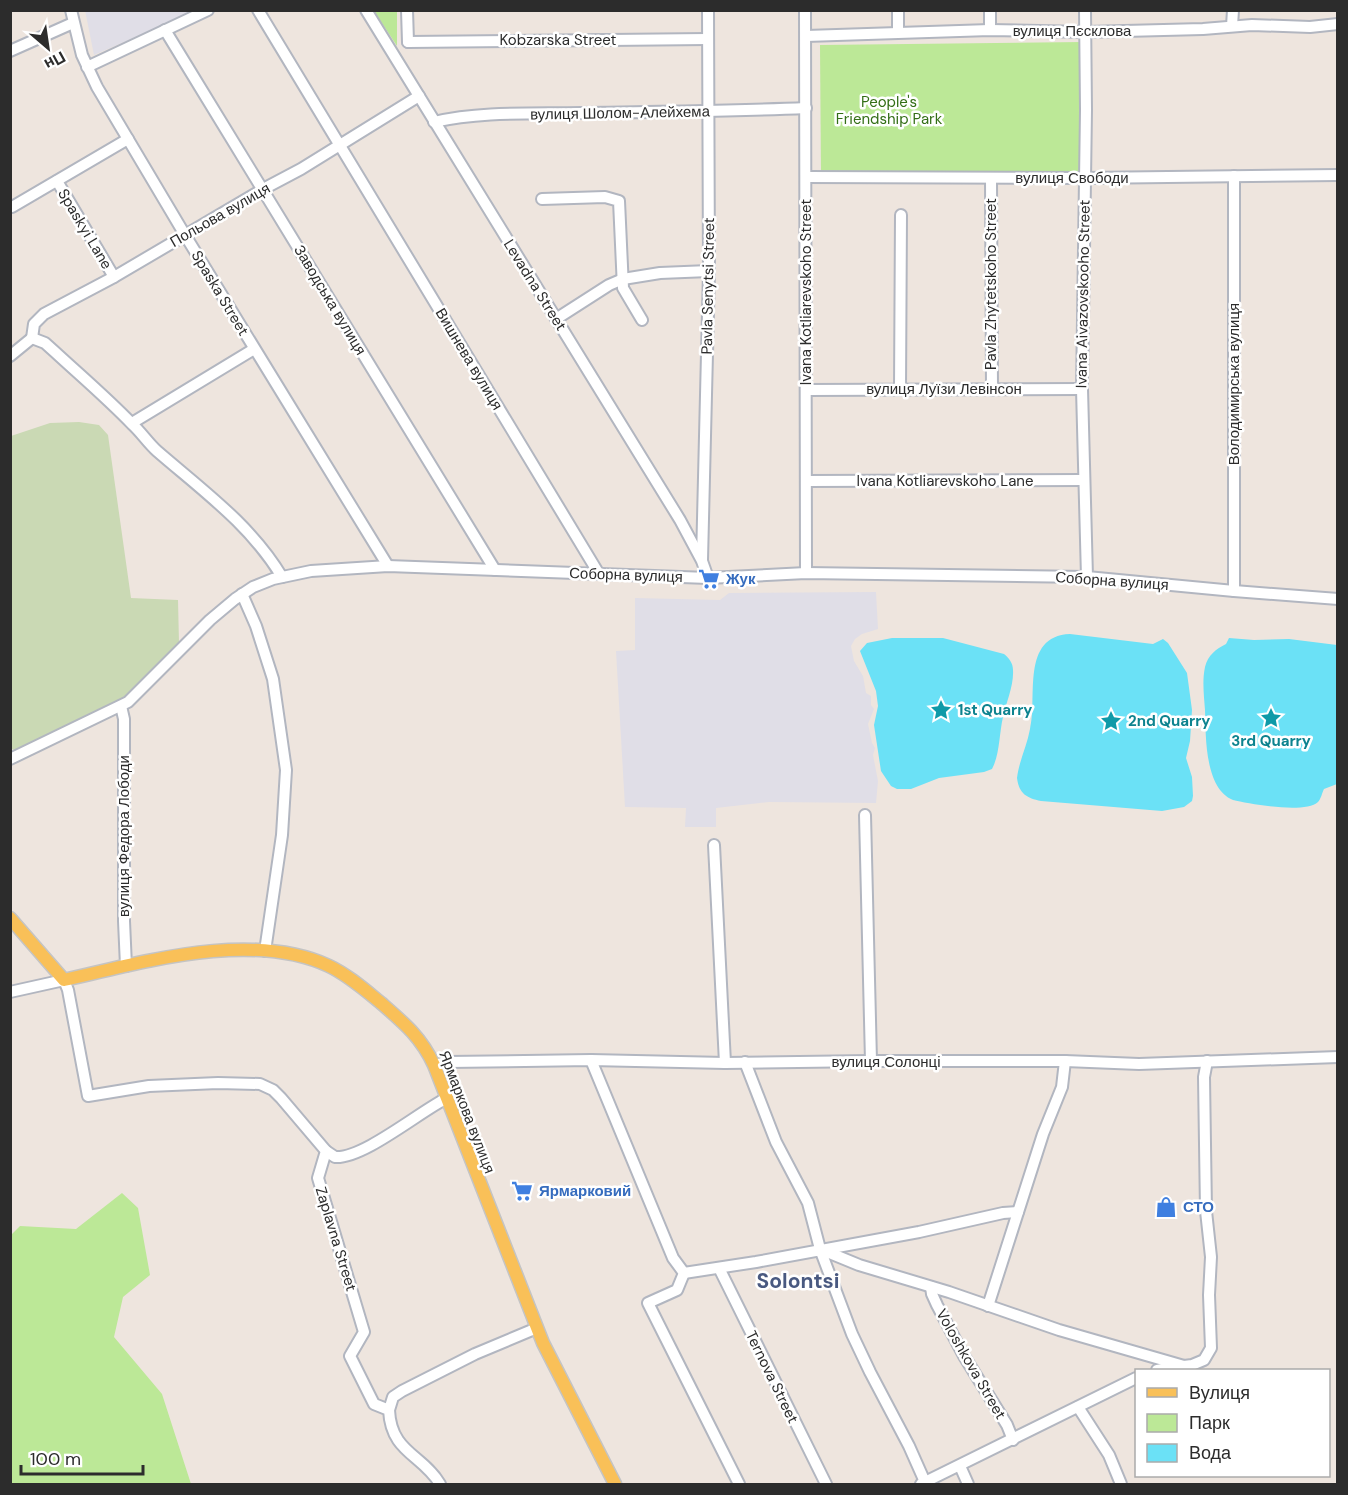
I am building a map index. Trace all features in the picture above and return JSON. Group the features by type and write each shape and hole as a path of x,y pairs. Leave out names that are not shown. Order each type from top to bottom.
{"main road":[{"path":"10,918 64,980"},
{"name":"Ярмаркова вулиця","path":"64,980 126,966 206,953 265,951 308,958 344,974 416,1034 434,1065 537,1328 615,1485"}],"street":[{"name":"Spaska Street","path":"71,10 80,49 87,67 128,139 388,566"},
{"path":"87,67 208,10"},
{"name":"Вишнева вулиця","path":"258,10 599,574"},
{"name":"Levadna Street","path":"366,10 680,520 702,561"},
{"path":"393,54 408,42 407,10"},
{"name":"Pavla Senytsi Street","path":"702,561 709,272 708,10"},
{"name":"Ivana Kotliarevskoho Street","path":"805,10 806,573"},
{"path":"898,10 898,32"},
{"path":"990,10 990,30"},
{"name":"Ivana Aivazovskooho Street","path":"1085,10 1087,94 1082,389 1087,577"},
{"path":"1232,26 1233,10"},
{"path":"10,51 73,23"},
{"name":"вулиця Пєсклова","path":"806,36 990,30 1085,32 1203,29 1232,26 1310,27 1338,24"},
{"name":"Заводська вулиця","path":"165,30 495,570"},
{"name":"Kobzarska Street","path":"408,42 708,39"},
{"name":"Польова вулиця","path":"10,356 32,338 32,328 40,317 114,277 340,145 419,96"},
{"name":"вулиця Шолом-Алейхема","path":"434,122 458,117 510,114 708,112 806,108"},
{"name":"Spaskyi Lane","path":"12,207 128,139"},
{"name":"вулиця Свободи","path":"807,177 1085,178 1338,175"},
{"name":"Володимирська вулиця","path":"1233,176 1234,591"},
{"name":"Pavla Zhytetskoho Street","path":"991,178 992,390"},
{"name":"Spaskyi Lane","path":"57,181 114,277"},
{"path":"542,198 605,197 619,201 623,279 626,292 642,320"},
{"path":"900,389 901,216"},
{"path":"556,319 609,285 623,279 660,273 709,272"},
{"path":"32,338 45,343 132,423 155,450 201,487 256,539 282,577"},
{"path":"132,423 254,349"},
{"name":"вулиця Луїзи Левінсон","path":"806,390 1082,389"},
{"name":"Ivana Kotliarevskoho Lane","path":"807,482 1084,480"},
{"path":"702,561 708,578"},
{"name":"Соборна вулиця","path":"10,759 121,706 141,691 210,620 242,594 260,584 311,572 388,566 708,578 806,573 1087,577 1338,599"},
{"path":"242,594 256,626 273,679 286,770 282,835 265,951"},
{"name":"вулиця Федора Лободи","path":"121,706 124,719 126,966"},
{"path":"865,815 871,1061"},
{"path":"714,845 725,1063"},
{"path":"10,992 64,980 68,990 88,1096 149,1086 260,1084 273,1090 326,1151 340,1158 384,1137 447,1098"},
{"name":"вулиця Солонці","path":"434,1065 448,1062 591,1060 725,1063 1065,1061 1123,1064 1338,1057"},
{"path":"591,1060 673,1258 684,1273"},
{"path":"988,1306 1050,1116 1062,1087 1065,1061"},
{"path":"1168,1369 1192,1365 1204,1360 1211,1348 1209,1295 1211,1257 1206,1211 1204,1077 1207,1061"},
{"path":"745,1062 776,1142 808,1203 820,1249 852,1334 909,1446 923,1484 1135,1379"},
{"name":"Zaplavna Street","path":"326,1151 318,1178 364,1332 350,1356 374,1404 389,1410"},
{"path":"684,1273 919,1232 1003,1213 1018,1212"},
{"name":"Voloshkova Street","path":"820,1249 849,1261 1096,1341 1184,1366"},
{"name":"Ternova Street","path":"719,1268 826,1485"},
{"path":"684,1273 677,1290 648,1303 739,1485"},
{"name":"Voloshkova Street","path":"931,1287 933,1299 947,1326 1007,1425 1013,1440"},
{"path":"440,1485 429,1470 399,1443 391,1427 389,1410 393,1397 493,1346 537,1328"},
{"path":"1078,1407 1109,1455 1121,1485"},
{"path":"960,1466 968,1485"}],"shaded area":[{"path":"85,10 196,11 94,55"},
{"path":"876,592 878,629 862,634 851,646 854,661 863,676 866,693 871,696 871,705 874,709 868,724 875,748 873,755 878,781 876,803 769,802 716,808 716,827 685,827 686,808 625,807 616,651 635,650 635,598 720,600 729,593"}],"green space":[{"path":"374,11 397,11 397,46"},
{"name":"People's Friendship Park","path":"1083,42 1083,176 821,178 820,45"},
{"path":"79,422 99,425 108,435 131,598 178,600 179,643 128,699 20,751 11,749 11,436 50,423"},
{"path":"122,1193 138,1208 150,1275 123,1297 114,1337 162,1394 191,1484 11,1484 11,1235 20,1226 76,1229"}],"water":[{"name":"2nd Quarry","path":"1070,634 1153,644 1163,639 1168,643 1187,673 1192,710 1190,741 1186,758 1192,777 1193,796 1192,801 1184,807 1162,811 1041,801 1028,797 1022,792 1017,778 1030,729 1037,657 1044,645 1054,637"},
{"name":"1st Quarry","path":"892,638 943,638 1004,654 1009,659 1013,667 1013,676 1003,717 997,757 992,769 939,778 911,789 897,789 891,786 881,771 874,725 878,706 876,691 860,651 867,643"},
{"name":"3rd Quarry","path":"1229,638 1289,639 1337,645 1337,784 1324,789 1319,801 1311,806 1277,807 1233,800 1224,794 1217,784 1208,760 1204,678 1208,659 1226,644"}],"place":[{"name":"Жук","path":"709,579"},
{"name":"1st Quarry","path":"941,710"},
{"name":"3rd Quarry","path":"1271,718"},
{"name":"2nd Quarry","path":"1111,721"},
{"name":"Ярмарковий","path":"522,1191"},
{"name":"СТО","path":"1166,1207"}],"district":[{"name":"Solontsi","path":"798,1281"}]}
